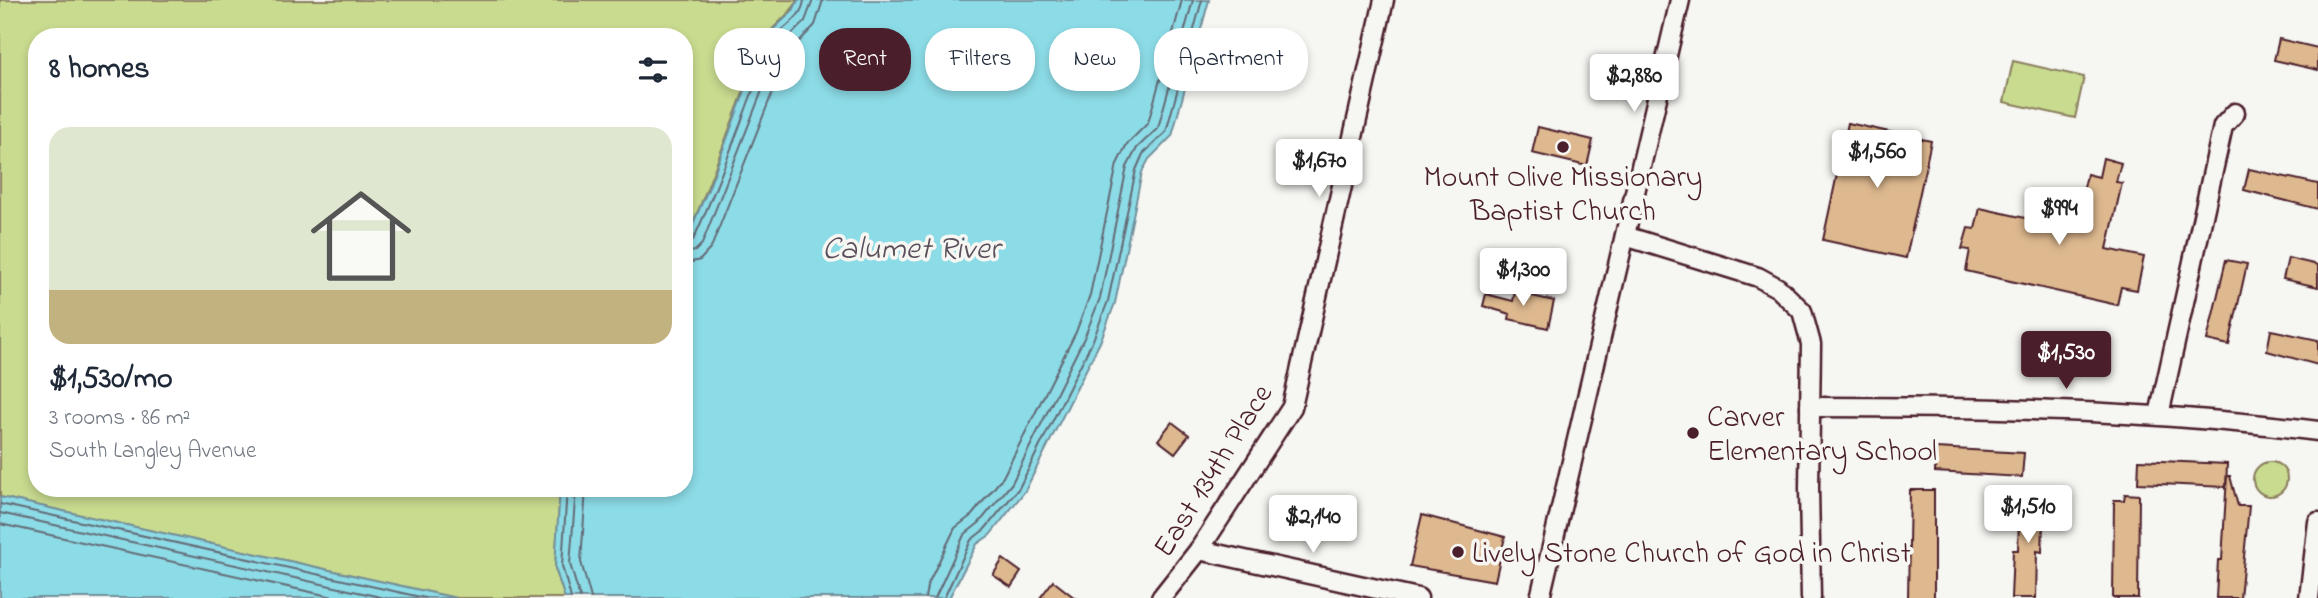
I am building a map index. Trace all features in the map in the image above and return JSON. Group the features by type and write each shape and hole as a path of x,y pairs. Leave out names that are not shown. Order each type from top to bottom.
{"street":[{"name":"East 134th Place","path":"1161,598 1199,550 1292,407 1384,0"},
{"path":"1540,598 1680,0"},
{"path":"2159,415 2222,126 2235,113"},
{"path":"1625,236 1758,277 1791,299 1802,312 1811,344 1811,598"},
{"path":"1810,407 2014,408 2159,415 2318,431"},
{"path":"2309,598 2318,522"},
{"path":"1199,550 1418,598"}],"green space":[{"path":"0,0 798,0 773,28 714,28 714,91 743,91 693,223 693,28 28,28 28,497 559,497 555,568 565,598 456,598 0,497"},
{"path":"2013,61 2084,77 2075,118 2004,102"},
{"path":"2270,462 2282,467 2287,479 2282,491 2270,496 2258,491 2253,479 2258,467"}],"water":[{"name":"Calumet River","path":"798,0 1209,0 1201,28 1154,28 1154,91 1184,91 1172,136 1149,159 1142,172 1115,303 1100,342 1025,491 990,535 977,544 949,598 565,598 555,568 559,497 693,497 693,223 745,91 805,91 805,28 775,28 793,11"},
{"path":"0,497 456,598 0,598"}],"building":[{"path":"2279,39 2318,48 2318,70 2274,60"},
{"path":"1848,123 1931,141 1906,258 1823,240"},
{"name":"Mount Olive Missionary Baptist Church","path":"1538,127 1593,140 1587,166 1532,153"},
{"path":"2103,158 2121,163 2116,182 2122,183 2107,249 2144,257 2137,290 2121,287 2117,305 1966,271 1970,250 1962,249 1968,228 1975,229 1980,208 2075,229 2087,174 2099,177"},
{"path":"2249,169 2318,184 2318,209 2244,190"},
{"path":"2288,258 2318,265 2318,287 2283,279"},
{"path":"2226,260 2247,264 2229,345 2207,340"},
{"path":"1515,292 1554,301 1548,328 1509,319 1510,314 1483,306 1486,294 1513,301"},
{"path":"2271,330 2318,340 2318,365 2267,351"},
{"path":"1172,422 1189,435 1175,453 1158,440"},
{"path":"1936,448 2024,453 2022,477 1935,472"},
{"path":"2139,460 2227,464 2226,487 2138,483"},
{"path":"2227,476 2230,476 2238,506 2249,506 2240,598 2216,598 2218,560 2222,560"},
{"path":"2020,488 2035,488 2035,495 2044,495 2042,552 2037,551 2036,598 2011,598 2013,550 2018,550"},
{"path":"1910,490 1934,490 1934,598 1908,598"},
{"path":"2125,494 2139,495 2138,598 2113,598 2114,500 2124,500"},
{"name":"Lively Stone Church of God in Christ","path":"1422,515 1505,537 1495,581 1410,566"},
{"path":"1003,559 1021,572 1011,587 993,575"},
{"path":"1053,581 1075,598 1040,598"}],"place":[{"name":"Mount Olive Missionary Baptist Church","path":"1563,147"},
{"name":"Carver Elementary School","path":"1693,433"},
{"name":"Lively Stone Church of God in Christ","path":"1458,552"}]}
